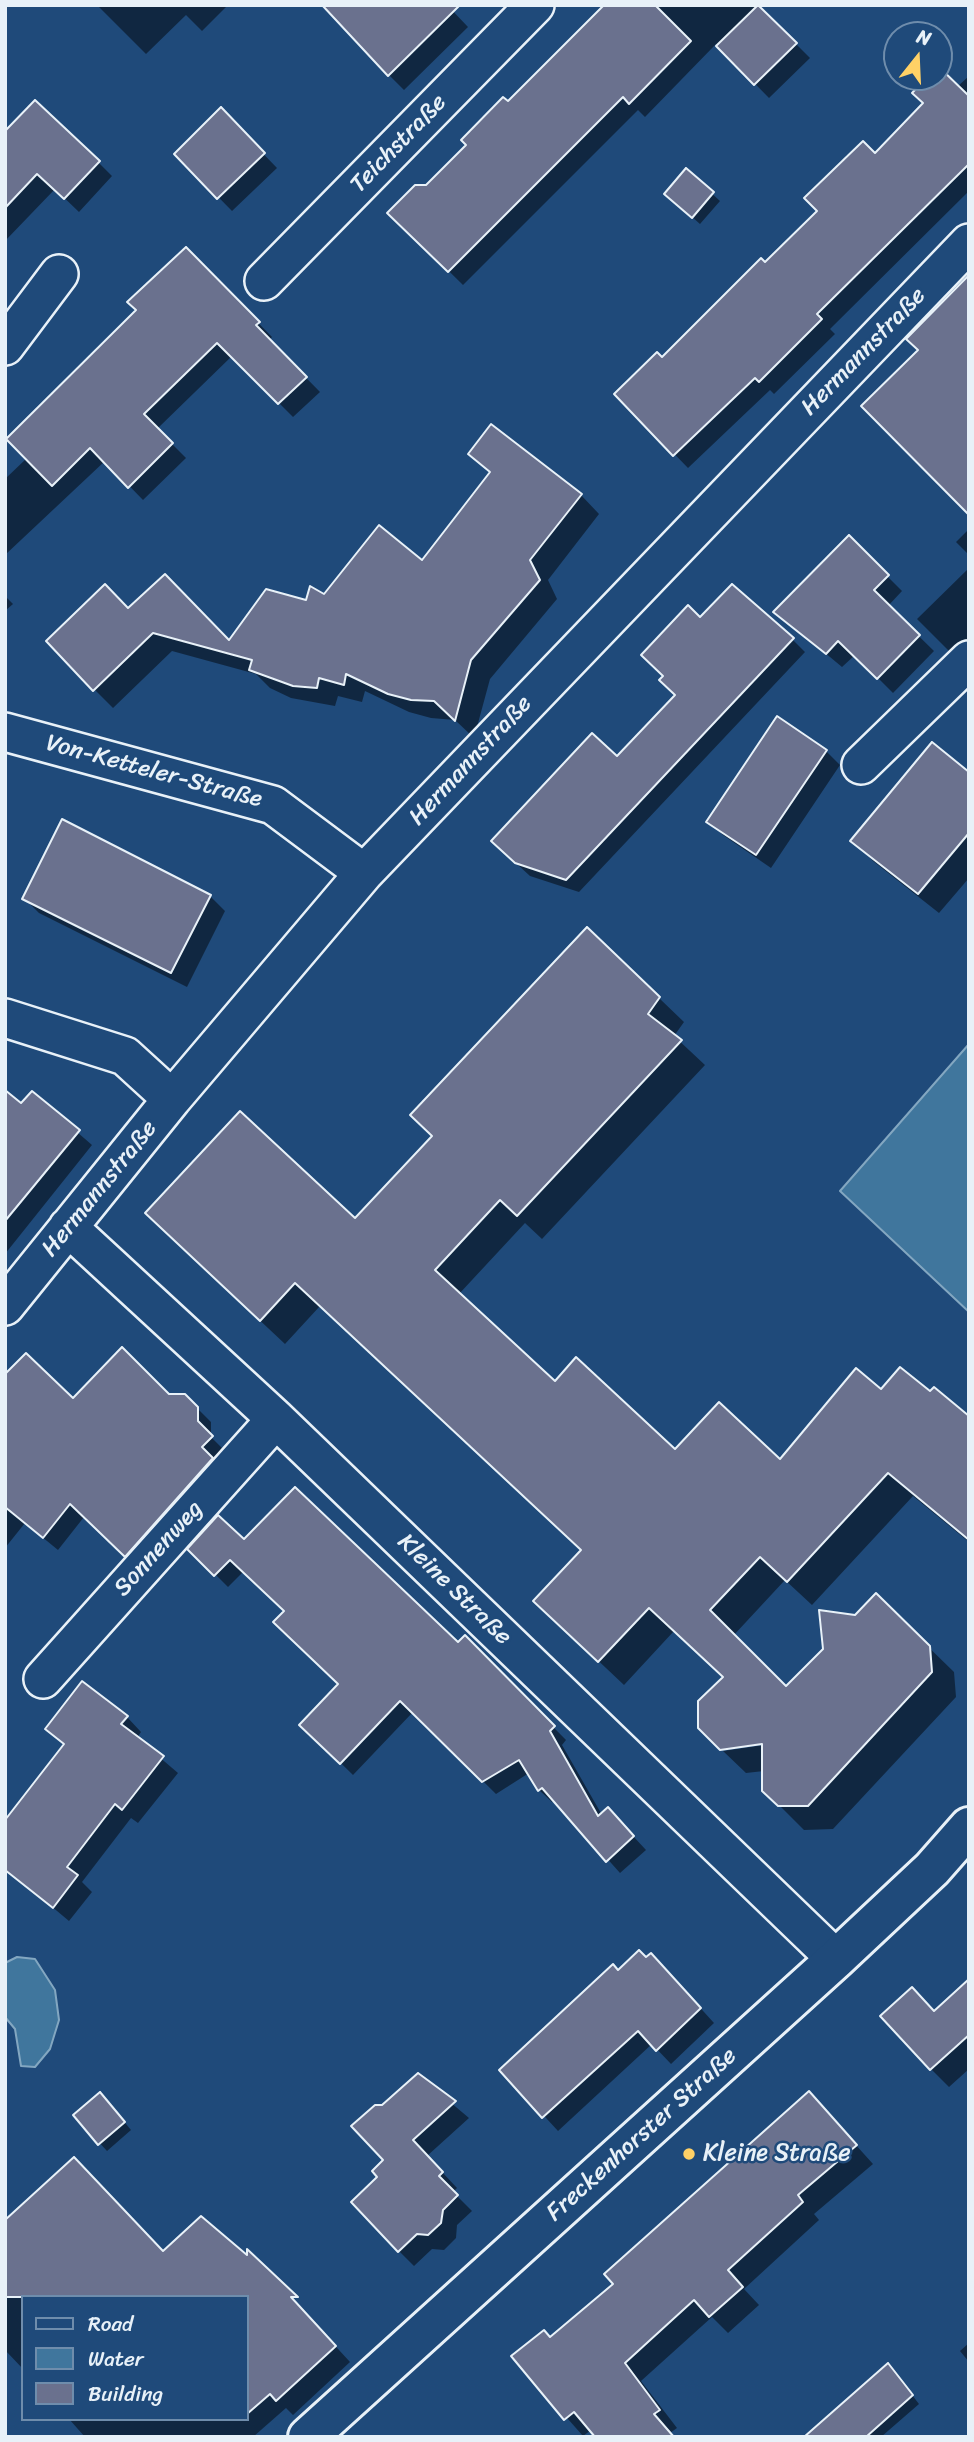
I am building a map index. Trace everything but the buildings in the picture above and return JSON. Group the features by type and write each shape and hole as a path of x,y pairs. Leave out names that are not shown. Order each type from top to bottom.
{"main road":[{"name":"Freckenhorster Straße","path":"308,2437 836,1959 932,1869 969,1827"}],"street":[{"name":"Teichstraße","path":"264,281 535,5"},
{"name":"Hermannstraße","path":"5,1306 172,1099 364,873 969,243"},
{"path":"5,346 59,274"},
{"path":"861,765 969,660"},
{"name":"Von-Ketteler-Straße","path":"5,732 273,805 364,873"},
{"path":"5,1018 125,1056 172,1099"},
{"name":"Kleine Straße","path":"68,1227 276,1419 836,1959"},
{"name":"Sonnenweg","path":"43,1679 276,1419"}],"water":[{"path":"969,1044 969,1312 840,1191"},
{"path":"17,1957 35,1959 55,1990 59,2020 50,2049 35,2067 21,2066 15,2029 5,2017 5,1963"}],"place":[{"name":"Kleine Straße","path":"689,2154"}]}
